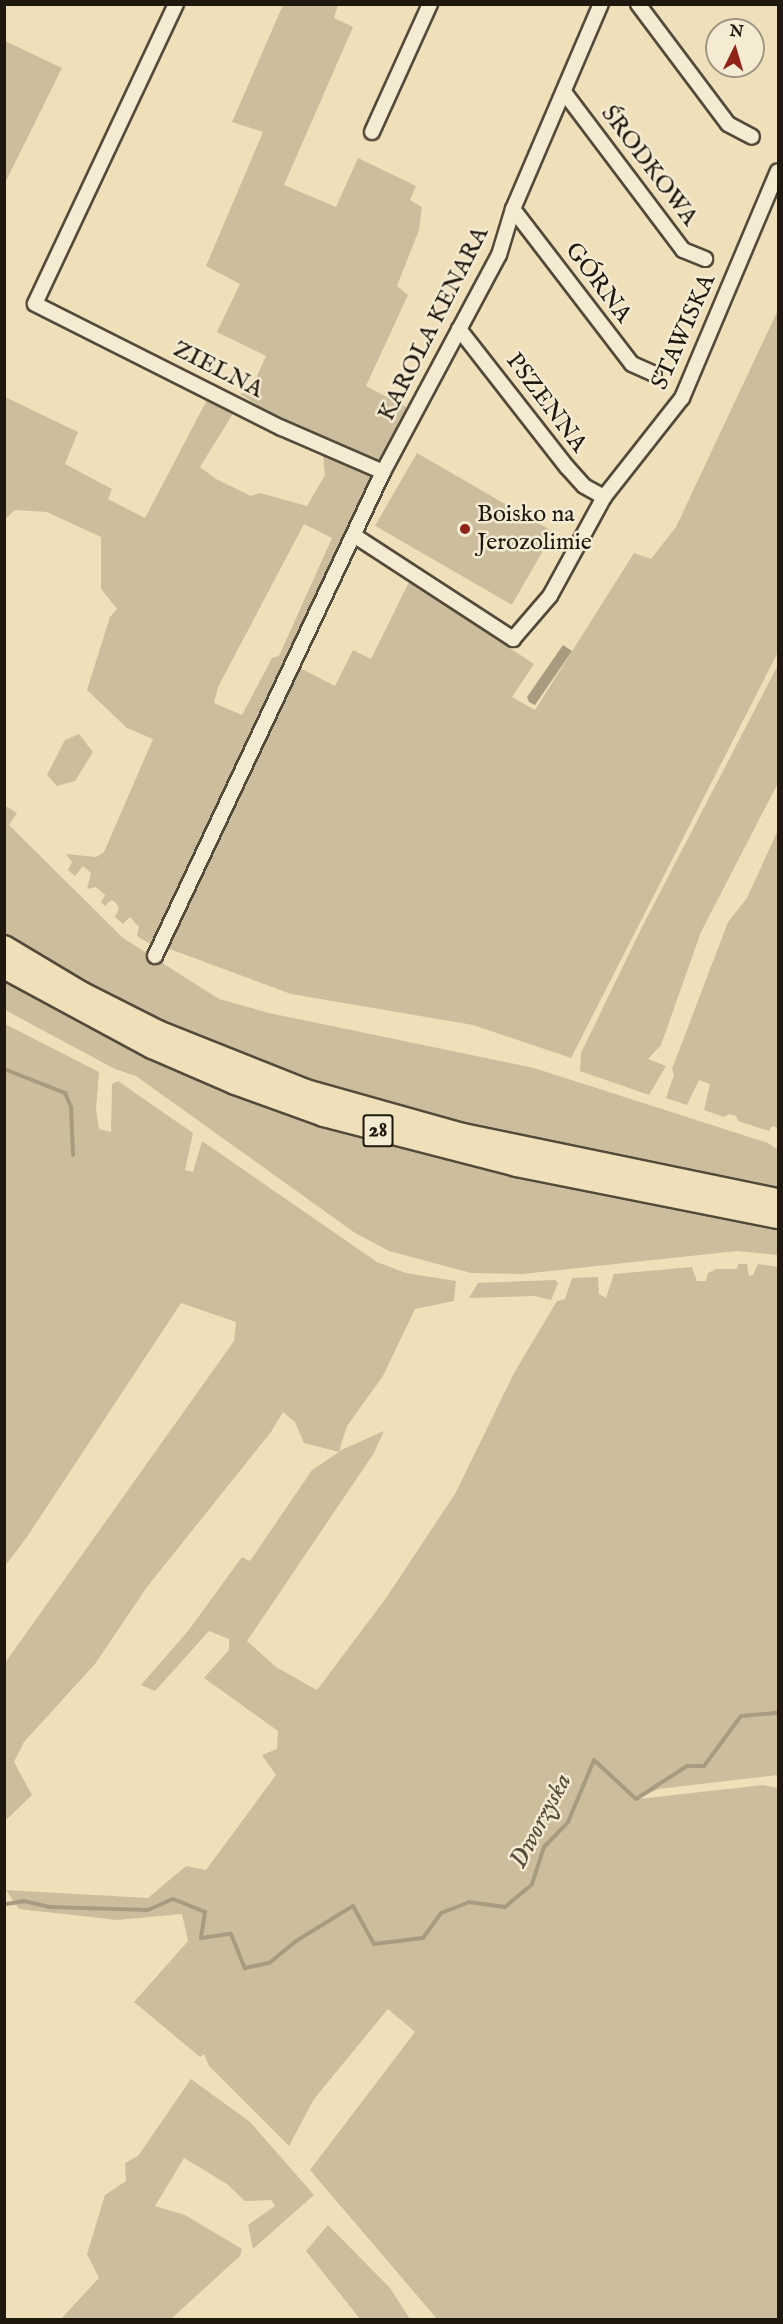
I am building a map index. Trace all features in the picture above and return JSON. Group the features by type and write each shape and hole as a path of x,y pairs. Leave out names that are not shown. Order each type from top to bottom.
{"main road":[{"name":"28","path":"4,947 81,993 158,1032 316,1095 463,1135 778,1200"},
{"name":"28","path":"4,967 146,1045 235,1083 324,1115 517,1165 778,1217"}],"street":[{"name":"ZIELNA","path":"176,4 35,304 282,428 383,472"},
{"path":"372,132 430,4"},
{"name":"KAROLA KENARA","path":"155,956 383,472 499,255 513,209 601,4"},
{"path":"638,4 728,124 752,137"},
{"name":"ŚRODKOWA","path":"564,92 684,250 705,259"},
{"name":"STAWISKA","path":"354,537 513,639 550,596 604,497 682,398 778,171"},
{"name":"GÓRNA","path":"513,209 632,364 654,374"},
{"name":"PSZENNA","path":"459,329 567,467 584,486 604,497"}],"shaded area":[{"path":"283,5 338,5 334,18 353,27 284,185 336,207 358,158 416,186 410,200 422,207 419,230 397,286 408,295 366,386 410,409 382,458 373,462 343,444 274,415 240,394 251,389 266,356 217,332 240,284 206,266 263,132 232,122"},
{"path":"5,41 62,68 5,183"},
{"path":"778,310 778,652 571,1058 473,1025 291,994 167,948 300,668 335,686 353,650 371,659 409,582 534,664 512,697 535,710 634,553 651,559 676,527"},
{"path":"5,397 78,432 65,464 112,489 108,499 145,518 208,398 234,412 200,467 216,479 251,496 260,493 307,506 325,475 323,455 362,470 372,479 150,944 137,936 139,927 130,917 123,924 115,917 119,908 115,902 111,900 105,906 101,902 105,895 96,887 87,889 91,873 83,866 75,876 68,870 72,862 66,854 96,857 104,852 153,739 127,728 87,690 110,617 117,609 101,589 101,537 47,512 15,510 5,519","holes":["304,524 332,538 279,656 272,658 242,715 214,703 218,687"]},
{"name":"Boisko na Jerozolimie","path":"417,453 554,532 512,605 375,526"},
{"path":"563,645 572,651 535,705 529,702 527,697"},
{"path":"778,665 778,783 701,932 661,1045 648,1059 666,1066 649,1095 580,1071 581,1053 642,927"},
{"path":"79,734 93,752 75,781 57,786 47,775 65,740"},
{"path":"4,805 17,813 9,825 123,938 219,999 269,1013 534,1068 768,1143 778,1150 778,1193 575,1153 357,1099 158,1024 5,937"},
{"path":"778,830 778,1128 772,1126 769,1131 738,1121 736,1116 729,1114 724,1117 704,1110 710,1084 699,1080 687,1105 666,1098 674,1075 672,1069 728,922 747,898"},
{"path":"4,976 45,1000 778,1225 778,1255 737,1251 522,1274 471,1273 389,1251 355,1233 136,1076 115,1069 5,1010"},
{"path":"5,1024 99,1072 96,1109 99,1129 111,1132 112,1084 118,1081 193,1133 185,1170 193,1172 202,1141 377,1262 406,1273 456,1281 454,1301 415,1309 383,1376 347,1426 339,1451 384,1431 374,1453 247,1641 276,1667 317,1690 386,1598 455,1494 514,1373 557,1301 565,1299 572,1278 598,1277 599,1294 606,1298 614,1274 692,1267 697,1281 706,1281 708,1273 716,1269 737,1269 738,1264 747,1264 749,1276 753,1275 758,1264 778,1267 778,1775 658,1789 638,1799 763,1785 778,1788 778,2319 437,2319 310,2170 415,2032 388,2009 314,2099 289,2146 209,2066 204,2054 200,2057 134,2002 188,1941 182,1914 117,1920 19,1909 6,1890 148,1898 186,1866 206,1870 276,1775 262,1755 277,1749 278,1731 204,1678 229,1650 229,1639 209,1631 155,1691 141,1685 188,1631 242,1557 250,1561 312,1470 339,1452 304,1443 295,1422 283,1412 271,1432 147,1587 95,1664 24,1742 14,1762 32,1795 5,1821 5,1663 234,1341 236,1322 181,1303 27,1537 5,1566"},
{"path":"555,1280 558,1283 551,1300 534,1296 469,1298 478,1283"},
{"path":"191,2079 250,2122 314,2195 253,2249 248,2225 275,2206 271,2200 245,2201 227,2184 184,2158 155,2206 185,2215 242,2249 240,2256 171,2319 61,2319 99,2278 87,2254 105,2195 126,2181 125,2163 138,2156"},
{"path":"328,2225 390,2288 410,2319 360,2319 306,2251"}],"waterway":[{"path":"4,1069 65,1093 71,1107 73,1155"},
{"name":"Dworzyska","path":"6,1904 24,1901 49,1907 148,1910 173,1899 205,1912 201,1938 231,1934 245,1968 269,1963 296,1941 353,1906 374,1944 423,1938 441,1913 469,1902 505,1907 532,1884 544,1847 568,1822 594,1760 636,1799 687,1766 704,1766 741,1716 778,1713"}],"place":[{"name":"Boisko na Jerozolimie","path":"465,529"}]}
